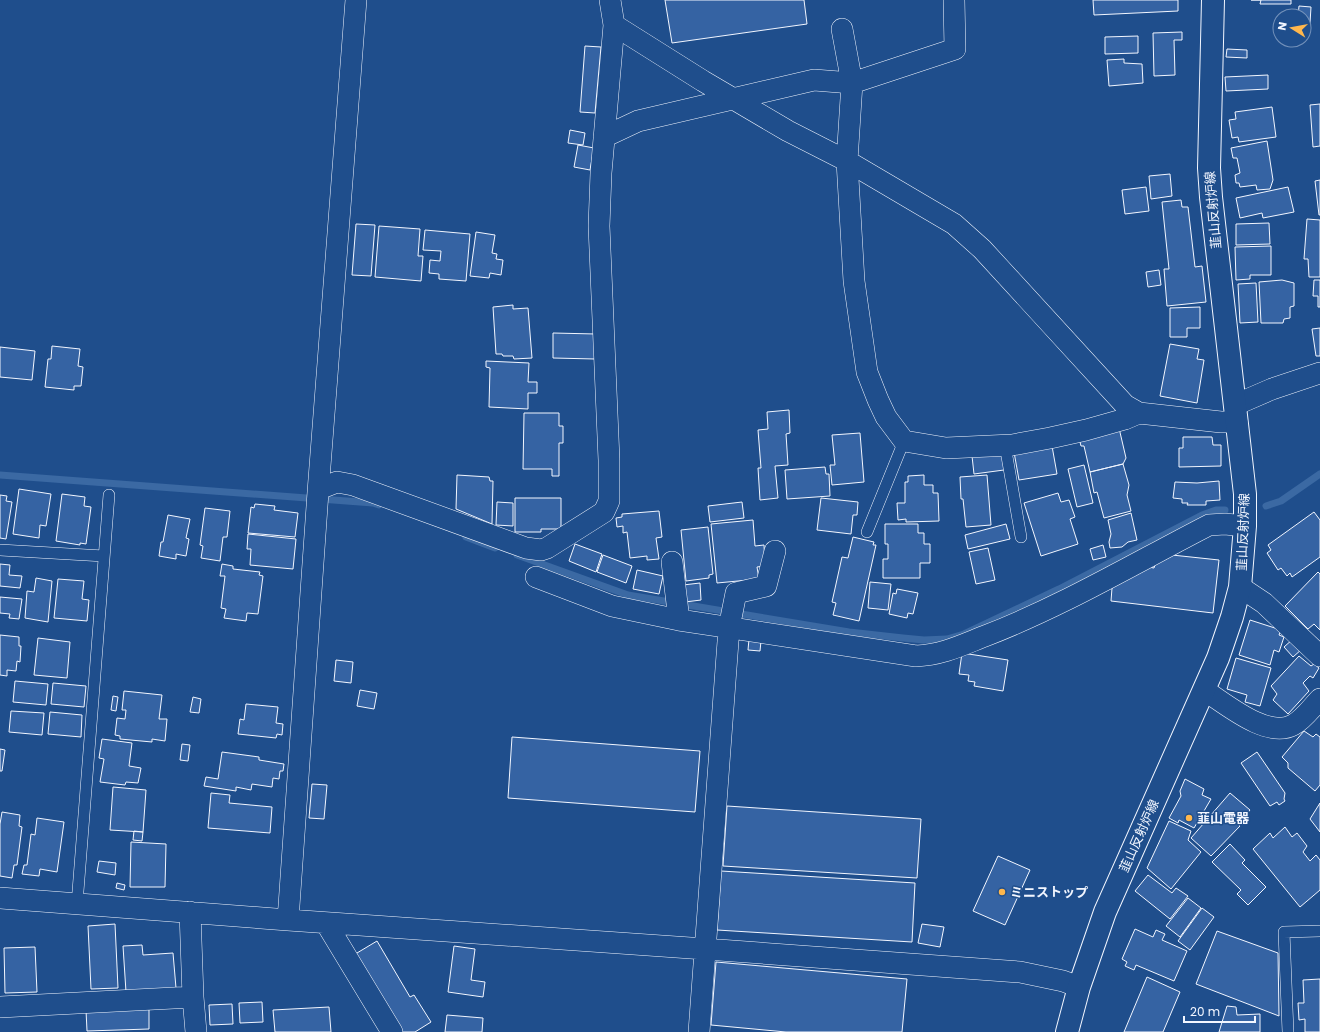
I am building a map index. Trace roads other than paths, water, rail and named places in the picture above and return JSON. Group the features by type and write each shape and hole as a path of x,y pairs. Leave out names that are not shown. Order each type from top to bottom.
{"main road":[{"name":"韮山反射炉線","path":"1067,1032 1079,987 1105,912 1204,690 1232,617 1240,586 1245,526 1245,494 1209,168 1213,0"}],"street":[{"path":"288,920 318,495 356,0"},
{"path":"318,495 337,482 353,485 526,548 541,550 547,548 604,512 609,501 609,460 599,226 604,137 614,25 610,0"},
{"path":"604,137 638,121 814,80 852,83 955,49 954,0"},
{"path":"614,25 788,131 847,161 954,224 982,248 1125,404 1139,413 1221,422 1236,414 1272,389 1320,373"},
{"path":"842,29 852,83 847,161 854,282 868,372 886,417 904,441 946,448 1005,445 1050,438 1086,430 1125,419 1139,413"},
{"path":"536,577 612,606 679,618 730,619 916,656 933,655 1006,628 1059,604 1209,525 1225,524 1245,526"},
{"path":"699,1032 730,619 736,593 766,586 775,551"},
{"path":"672,562 679,618"},
{"path":"1240,586 1264,603 1320,656"},
{"path":"1204,690 1254,723 1269,728 1281,729 1292,726 1298,722 1320,699"},
{"path":"0,898 326,923 1020,972 1063,981 1079,987"},
{"path":"190,912 193,997 196,1032"},
{"path":"326,923 392,1032"},
{"path":"0,1007 193,997"}],"lane":[{"path":"867,532 904,441"},
{"path":"1005,445 1021,537"},
{"path":"77,904 109,495"},
{"path":"0,550 104,556"},
{"path":"1288,1032 1284,932 1320,930"}],"waterway":[{"path":"1266,506 1281,501 1320,474"},
{"path":"0,475 373,503 379,505"},
{"path":"517,555 628,595 849,632 924,640 947,639 964,634 1059,589 1202,515 1216,510 1225,510"},
{"path":"466,537 495,548"}],"place":[{"name":"韮山電器","path":"1189,818"},
{"name":"ミニストップ","path":"1002,892"}]}
